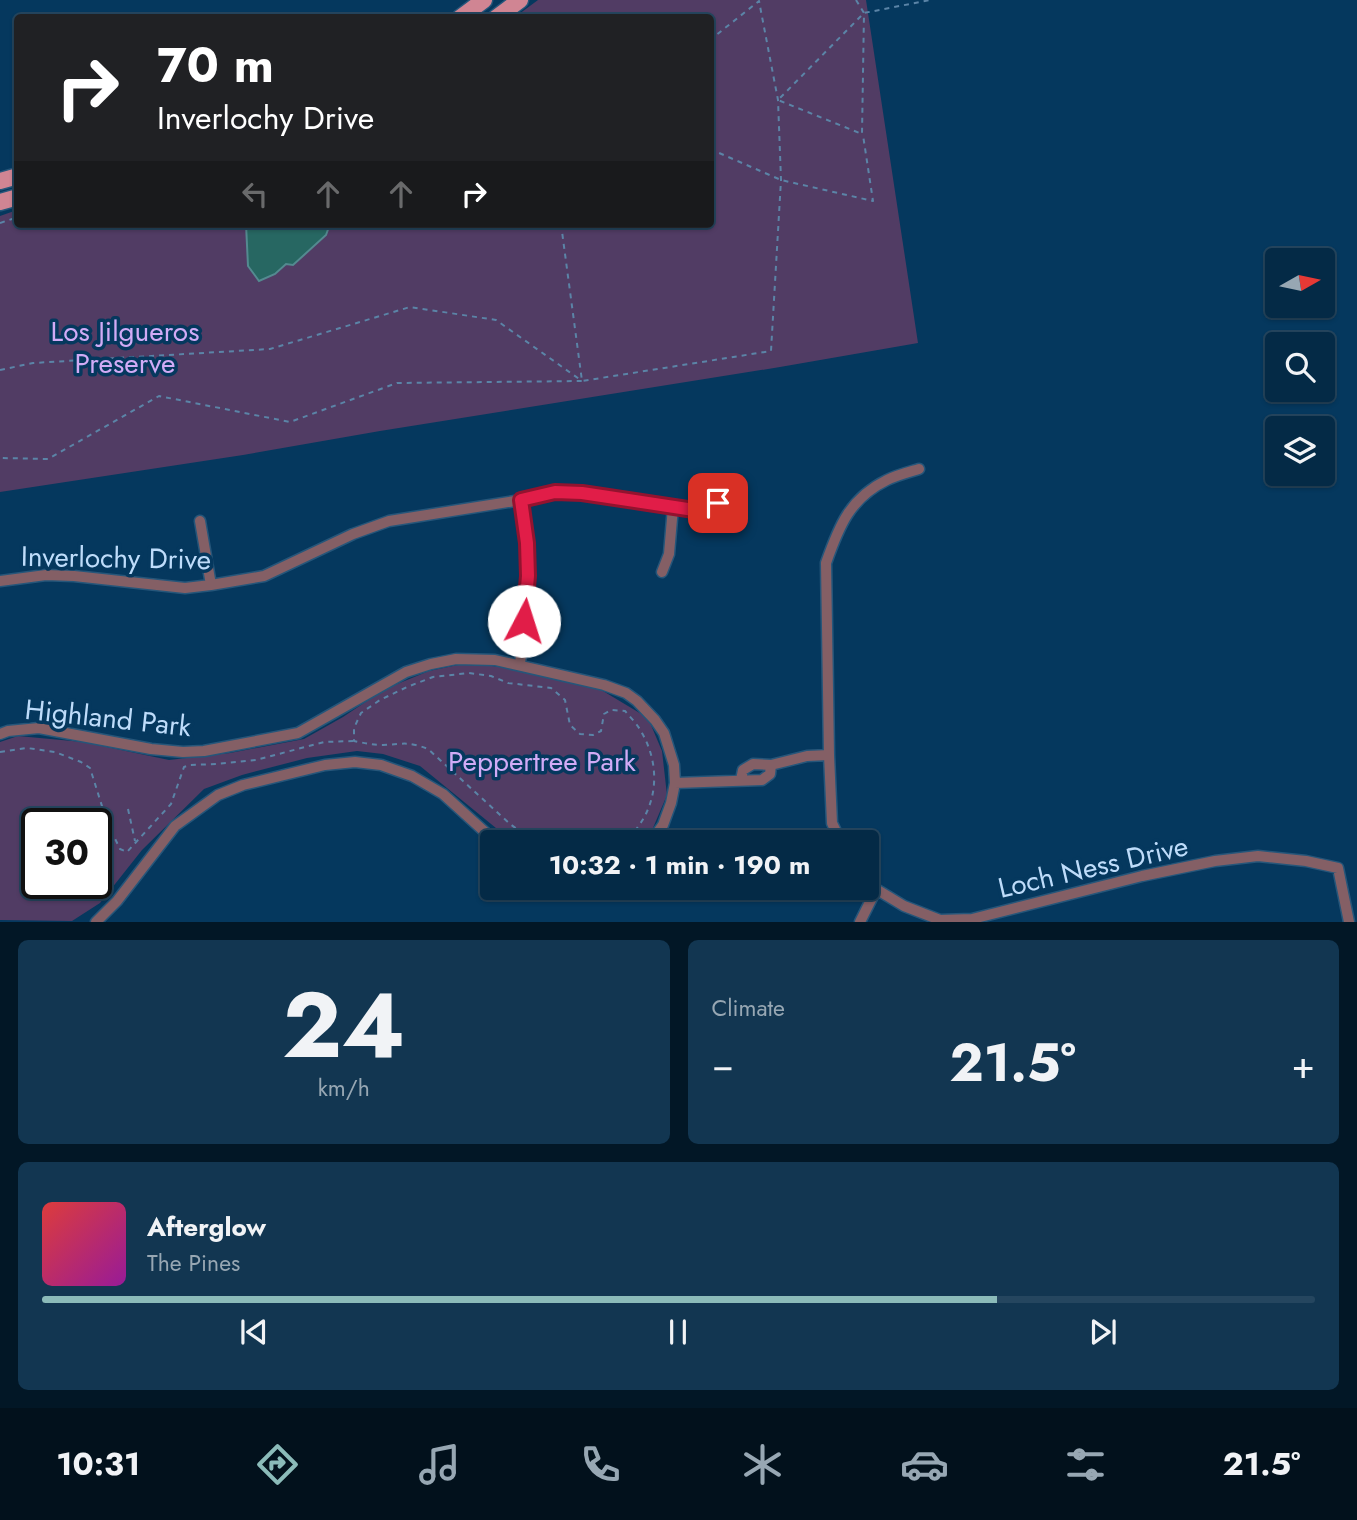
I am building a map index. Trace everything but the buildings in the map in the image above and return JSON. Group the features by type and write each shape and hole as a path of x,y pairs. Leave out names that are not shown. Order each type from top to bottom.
{"main road":[{"path":"465,14 484,0"},
{"path":"501,14 520,0"}],"street":[{"path":"835,830 832,823 829,755 825,562 848,512 865,494 888,479 919,469"},
{"name":"Inverlochy Drive","path":"0,581 46,575 185,588 211,585 264,576 353,534 389,521 555,492 582,493 694,510 718,503"},
{"path":"520,665 528,576 521,500"},
{"path":"662,572 669,554 673,508"},
{"path":"200,521 211,585"},
{"name":"Highland Park","path":"0,734 39,728 151,749 204,751 298,733 406,672 431,664 456,659 495,660 604,685 626,693 637,701 664,733 674,765 675,783 671,803 659,830"},
{"path":"741,779 743,770 753,764 771,765 807,756 829,755"},
{"path":"96,922 117,901 175,826 218,795 243,785 325,765 355,762 381,765 412,776 443,794 483,830"},
{"path":"675,783 762,780 770,774 771,765"},
{"name":"Loch Ness Drive","path":"879,892 904,906 940,920 972,919 1142,876 1215,861 1258,856 1306,861 1338,868 1349,922"},
{"path":"860,922 871,900"}],"path":[{"path":"714,151 781,180 873,201 862,134 863,13 856,0"},
{"path":"778,100 863,13 930,0"},
{"path":"0,458 48,459 159,396 290,422 397,383 582,381 771,351 781,180 778,100 760,1 714,37"},
{"path":"778,100 862,134"},
{"path":"562,228 582,381"},
{"path":"0,370 33,363 270,349 410,307 496,320 582,381"},
{"path":"354,741 354,728 361,713 380,700 433,677 468,673 491,676 508,683 551,688 565,700 570,725 580,734 593,735 601,731 604,714 611,710 625,711 642,733 654,768 655,789 652,803 642,823 635,830"},
{"path":"0,752 27,748 55,752 90,768 107,822 120,849 127,852 171,804 184,766 256,760 324,742 354,741 382,745 415,743 428,749 518,830"},
{"path":"128,808 135,842"}],"green space":[{"name":"Los Jilgueros Preserve","path":"538,0 866,0 918,343 243,455 0,492 0,216 14,211 14,228 714,228 714,14 519,14"},
{"name":"Peppertree Park","path":"467,663 508,668 598,688 648,718 662,751 667,795 652,830 498,830 420,766 383,754 357,751 307,758 242,775 204,789 142,850 112,888 112,808 21,808 21,899 103,899 72,921 0,920 0,742 18,736 83,742 169,760 230,753 304,739 385,689 429,671"}],"shaded area":[{"path":"246,228 329,228 326,235 293,265 286,264 275,274 259,281 248,266"}],"route":[{"path":"524,621 528,576 521,500 555,492 582,493 694,510 718,503"}]}
